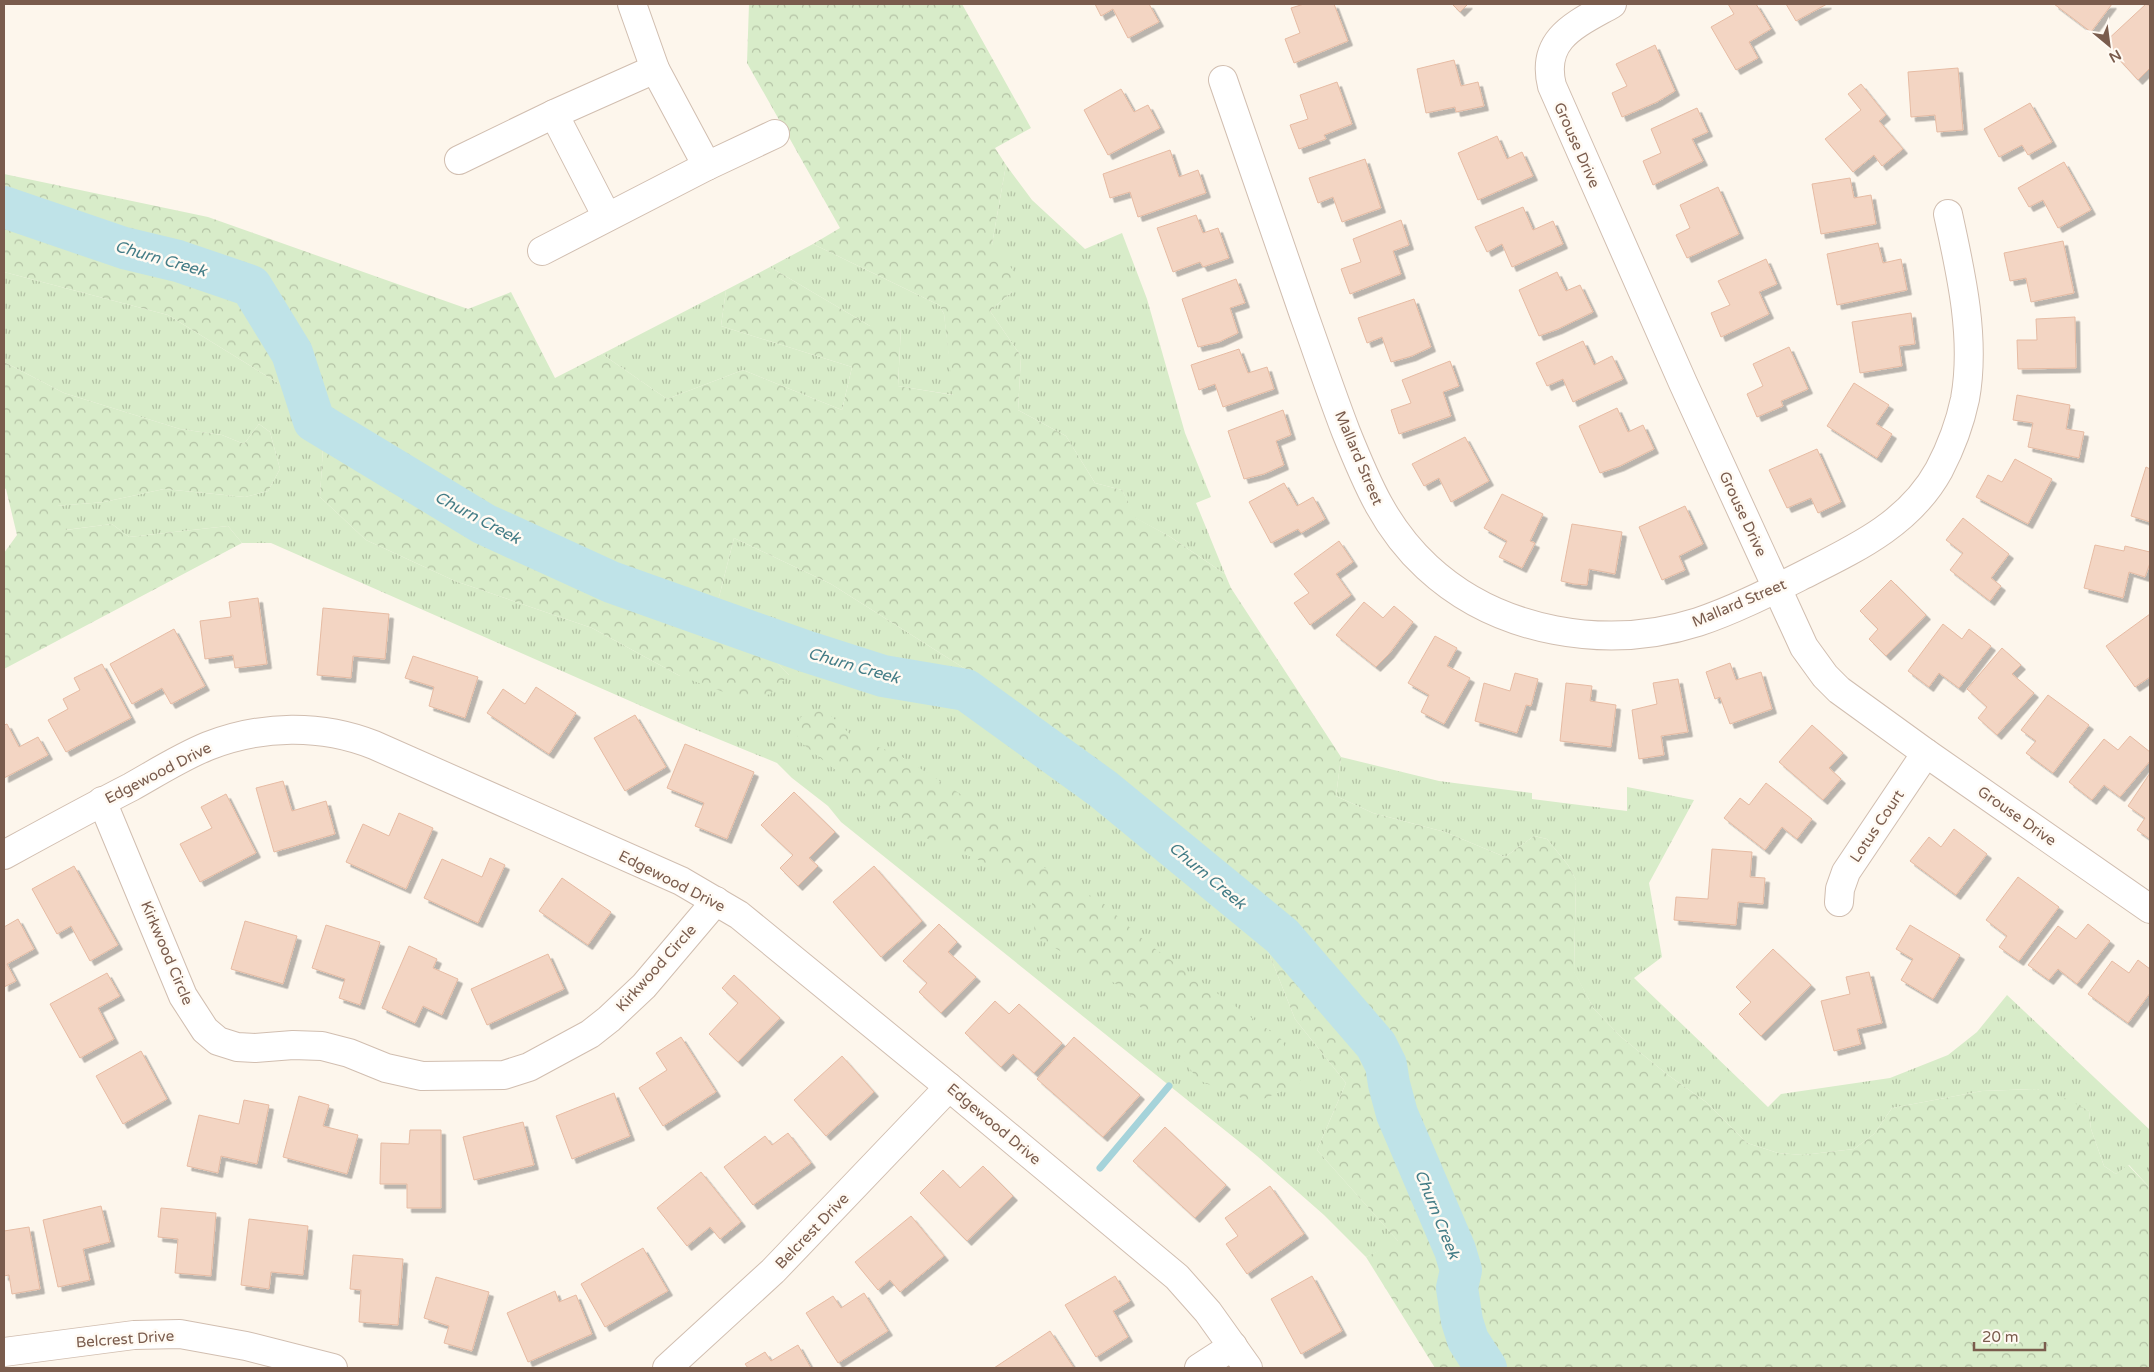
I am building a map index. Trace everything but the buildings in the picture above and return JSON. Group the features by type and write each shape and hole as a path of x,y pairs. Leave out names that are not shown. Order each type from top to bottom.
{"street":[{"path":"632,4 656,69 707,166"},
{"name":"Grouse Drive","path":"1612,4 1571,28 1562,36 1556,45 1550,65 1552,86 1683,383 1804,648 1825,676 1839,690 2150,909"},
{"path":"459,160 554,114 656,69"},
{"name":"Mallard Street","path":"1223,80 1332,394 1366,484 1378,507 1392,528 1426,566 1467,596 1499,613 1538,626 1592,635 1628,635 1674,628 1720,614 1777,588 1858,548 1881,534 1899,519 1921,496 1937,473 1948,450 1965,400 1968,368 1967,336 1963,296 1948,214"},
{"path":"554,114 607,217"},
{"path":"542,251 707,166 775,134"},
{"name":"Edgewood Drive","path":"4,855 192,753 234,737 277,729 338,733 355,738 467,785 680,881 716,901 754,926 1177,1277 1208,1312 1248,1368"},
{"name":"Lotus Court","path":"1839,902 1840,889 1846,872 1926,753"},
{"name":"Kirkwood Circle","path":"102,801 183,996 205,1030 218,1041 237,1046 255,1048 293,1045 322,1046 349,1053 386,1068 422,1076 504,1075 529,1067 590,1034 609,1019 644,986 716,901"},
{"name":"Belcrest Drive","path":"667,1368 773,1271 950,1087"},
{"name":"Belcrest Drive","path":"4,1352 134,1335 180,1334 206,1338 318,1366"},
{"path":"1199,1368 1233,1346"}],"green space":[{"path":"749,4 962,4 1031,128 995,148 1006,165 992,244 1016,274 1012,292 990,311 1021,356 1018,410 1066,436 1095,483 1122,490 1136,518 1169,536 1225,574 1231,588 1341,757 1336,796 1373,813 1445,832 1505,857 1534,836 1547,839 1568,865 1576,880 1574,971 1594,1009 1621,1037 1668,1075 1706,1102 1747,1143 1778,1153 1803,1155 1854,1149 1874,1134 1892,1108 1982,1091 2037,1089 2067,1099 2089,1111 2091,1129 2104,1166 2116,1174 2128,1165 2150,1188 2150,1368 1435,1368 1366,1257 1398,1241 1317,1150 1346,1083 1295,1019 1245,893 997,689 831,584 734,538 718,601 789,675 770,694 748,701 680,676 592,628 455,581 366,540 320,497 325,412 168,315 4,272 4,174 208,217 468,309 511,292 555,378 602,354 667,399 743,370 842,410 852,367 721,326 726,290 770,267 870,326 901,326 898,386 953,395 944,314 939,305 813,244 840,228 747,63"},
{"path":"1006,165 1032,200 1085,249 1122,233 1147,299 1185,433 1211,497 1196,503 1225,574 1169,536 1135,518 1122,490 1095,483 1066,436 1018,410 1021,356 990,311 1012,292 992,244"},
{"path":"813,244 939,305 944,314 954,395 898,386 901,326 870,326 770,267"},
{"path":"4,272 168,315 325,412 320,497 366,540 455,581 592,628 680,676 789,675 718,601 734,538 831,584 997,689 1245,893 1295,1019 1346,1083 1317,1150 1399,1242 1366,1257 1324,1215 1257,1156 841,822 828,806 792,778 777,763 689,727 271,543 242,543 228,526 129,537 112,524 65,530 56,506 104,502 164,489 245,497 268,491 280,469 270,432 259,424 244,444 222,435 180,429 64,393 4,362"},
{"path":"726,290 721,326 852,367 842,410 743,370 667,399 602,354"},
{"path":"4,362 64,393 180,429 222,435 244,444 259,424 270,432 280,469 268,491 245,497 164,489 104,502 57,506 66,530 112,524 129,537 228,526 242,543 4,669 4,553 17,535 6,489 4,488"},
{"path":"824,709 853,737 899,755 1006,823 1040,865 1104,904 1147,943 1281,1039 1302,1083 1254,1103 1198,1080 1175,1048 1126,990 1035,936 1031,893 1014,875 914,833 799,741 795,726 804,713"},
{"path":"1341,757 1439,781 1532,793 1532,799 1627,811 1627,787 1694,800 1649,883 1662,957 1634,978 1768,1107 1781,1094 1890,1078 1948,1055 1977,1032 2007,995 2150,1130 2150,1188 2129,1165 2116,1174 2104,1166 2091,1129 2089,1111 2037,1089 1982,1091 1892,1108 1874,1134 1854,1149 1803,1155 1778,1153 1747,1143 1706,1102 1668,1075 1621,1037 1594,1009 1574,972 1576,880 1568,865 1547,839 1534,836 1505,857 1445,832 1373,813 1336,796"}],"waterway":[{"name":"Churn Creek","path":"4,207 124,248 178,261 251,286 292,353 314,421 484,524 611,582 805,651 883,676 966,690 1103,789 1282,936 1376,1045 1386,1065 1397,1114 1455,1250 1461,1270 1457,1288 1462,1321 1468,1340 1486,1368"},
{"path":"1100,1168 1169,1086"}]}
